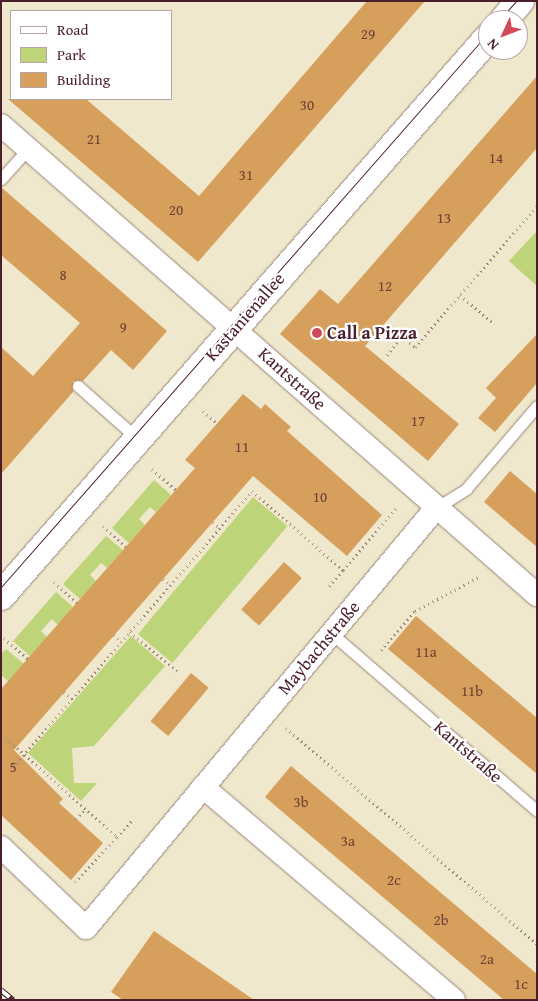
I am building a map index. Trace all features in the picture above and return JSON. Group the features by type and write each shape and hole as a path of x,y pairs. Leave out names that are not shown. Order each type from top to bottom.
{"street":[{"name":"Kastanienallee","path":"1,596 478,50"},
{"name":"Kantstraße","path":"1,125 236,328 436,508 537,595"},
{"name":"Maybachstraße","path":"1,847 86,928 436,508"},
{"path":"203,788 454,1000"}],"lane":[{"path":"1,179 28,149"},
{"path":"78,386 138,439"},
{"path":"436,508 466,489 537,406"},
{"name":"Kantstraße","path":"332,633 537,811"}],"path":[{"path":"387,355 402,336 415,347 537,206"},
{"path":"460,295 494,324"},
{"path":"203,410 218,424"},
{"path":"152,469 176,490"},
{"path":"329,586 414,488"},
{"path":"14,767 252,491 343,570"},
{"path":"213,522 220,528"},
{"path":"103,526 126,547"},
{"path":"368,665 415,611 500,564"},
{"path":"163,579 171,586"},
{"path":"54,582 77,602"},
{"path":"130,632 177,672"},
{"path":"114,636 121,642"},
{"path":"4,638 28,659"},
{"path":"64,692 73,699"},
{"path":"266,712 537,944"},
{"path":"6,738 117,837"},
{"path":"76,818 85,809"},
{"path":"58,901 133,819"}],"green space":[{"path":"537,231 537,286 509,261"},
{"path":"154,480 171,495 156,512 150,507 139,519 145,525 129,543 112,528"},
{"path":"253,497 287,526 172,663 138,634"},
{"path":"106,536 123,550 107,568 101,563 90,575 96,581 80,599 63,584"},
{"path":"56,592 73,607 58,625 52,619 41,631 47,637 30,656 13,641"},
{"path":"131,636 165,666 94,746 72,748 74,783 97,783 81,801 28,753"},
{"path":"6,649 24,664 8,681 1,675 1,654"}],"building":[{"path":"367,1 425,1 198,262 8,99 87,100 199,196"},
{"path":"537,76 537,148 365,346 459,424 428,461 280,334 320,289 338,304"},
{"path":"1,187 167,331 133,370 111,350 83,381 73,381 73,392 1,474 1,347 33,376 80,323 1,255"},
{"path":"537,334 537,383 495,432 478,418 496,398 486,388"},
{"path":"243,394 261,409 265,404 291,427 287,431 382,515 347,556 253,476 14,750 63,799 59,803 103,843 71,880 1,815 1,689 195,468 185,460"},
{"path":"510,471 537,494 537,547 484,502"},
{"path":"284,562 302,578 259,626 241,610"},
{"path":"416,616 537,718 537,774 388,649"},
{"path":"191,673 209,688 168,736 151,721"},
{"path":"291,766 537,974 537,1000 504,1000 265,797"},
{"path":"154,931 254,1000 123,1000 111,992"}],"tram line":[{"path":"508,10 516,1"},
{"path":"1,587 478,44"}],"railway":[{"path":"1,990 13,1000"}],"place":[{"name":"Call a Pizza","path":"317,333"}]}
